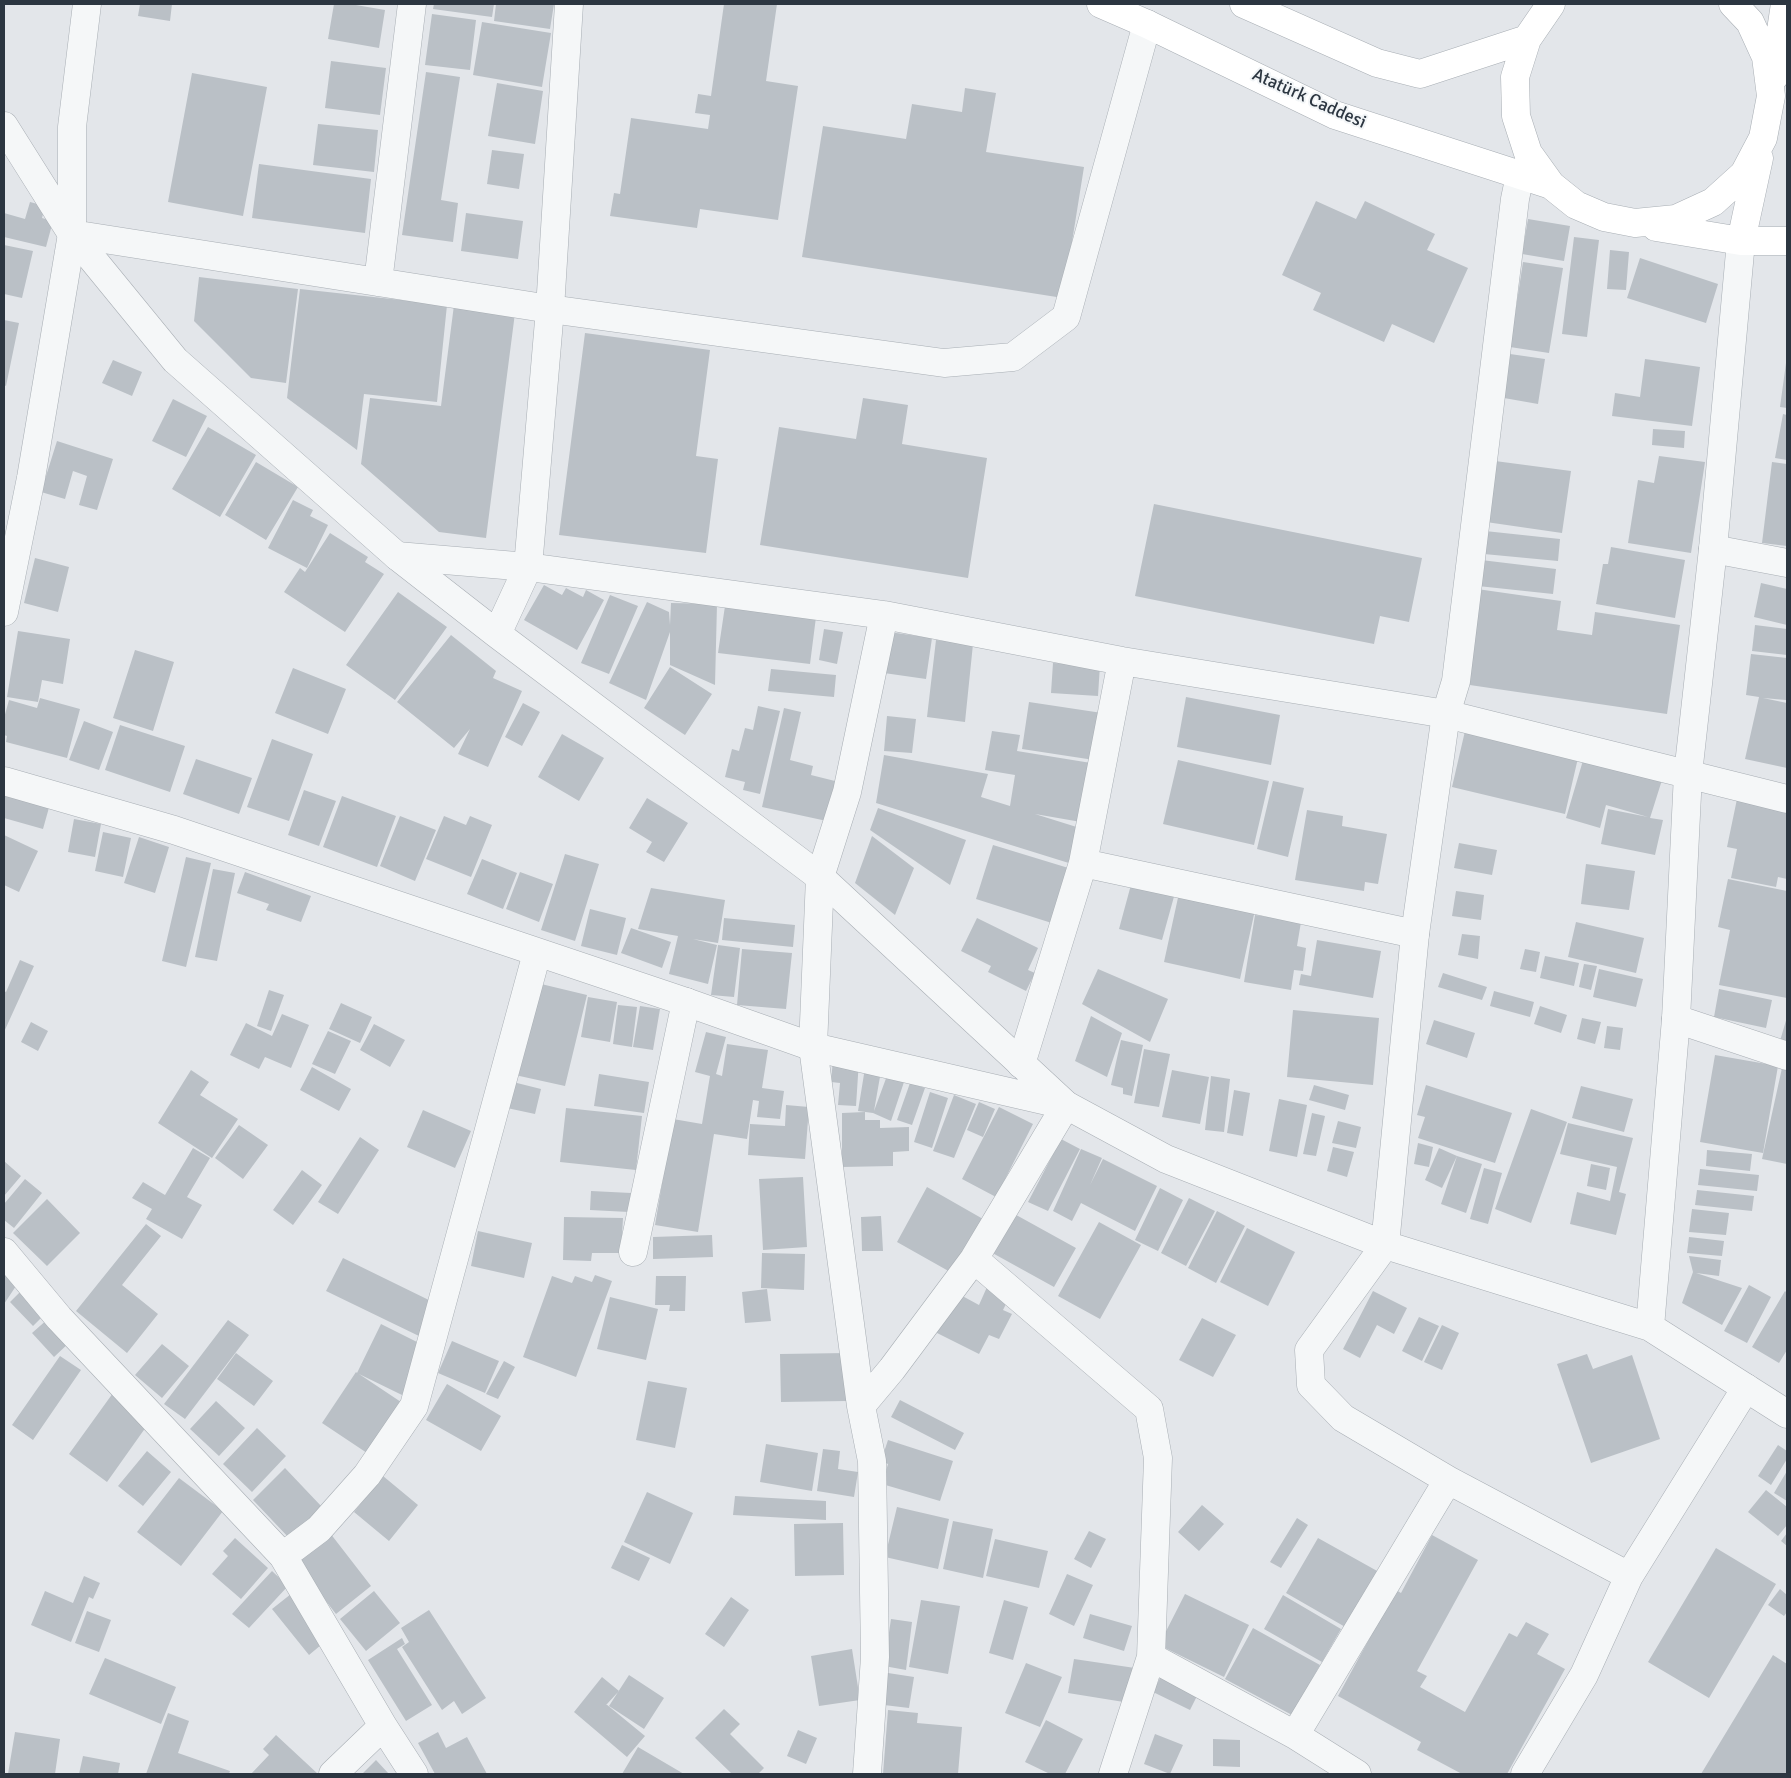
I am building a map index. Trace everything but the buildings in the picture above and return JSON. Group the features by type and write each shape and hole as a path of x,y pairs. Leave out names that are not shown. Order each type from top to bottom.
{"main road":[{"name":"Atatürk Caddesi","path":"1101,4 1147,24 1335,115 1551,185"},
{"path":"1244,4 1377,63 1420,74 1526,39"},
{"name":"Atatürk Caddesi","path":"1551,4 1526,39 1515,77 1516,116 1528,153 1551,185 1576,205 1604,217 1741,242 1764,138 1785,4"},
{"name":"Atatürk Caddesi","path":"1733,4 1750,22 1766,57 1771,96"},
{"name":"Atatürk Caddesi","path":"1635,223 1676,219 1713,202 1744,174 1764,138"},
{"path":"1741,242 1787,241"}],"street":[{"path":"4,612 31,478 72,234 72,127 87,4"},
{"path":"378,282 412,4"},
{"path":"497,634 528,567 550,309 569,4"},
{"path":"72,234 550,309 944,363 1013,357 1066,317 1147,24"},
{"path":"4,126 72,234 175,360 397,556 497,634 820,877 1066,1105 1166,1159 1385,1245 1650,1327 1787,1414"},
{"path":"1520,175 1456,681 1446,714 1415,934 1385,1245 1309,1350 1311,1385 1343,1418 1448,1480 1629,1576"},
{"path":"1650,1327 1676,1019 1688,774 1713,549 1741,242"},
{"path":"1713,549 1787,563"},
{"path":"397,556 528,567 884,615 1122,661 1446,714 1787,800"},
{"path":"867,1774 875,1657 872,1461 861,1406 813,1047 820,877 846,792 884,615"},
{"path":"1021,1064 1083,863 1122,661"},
{"path":"4,781 174,830 686,1002 813,1047 1066,1105"},
{"path":"1083,863 1415,934"},
{"path":"283,1556 319,1529 367,1475 414,1406 537,953"},
{"path":"633,1252 686,1002"},
{"path":"1676,1019 1787,1056"},
{"path":"861,1406 892,1369 974,1259 1066,1105"},
{"path":"4,1252 59,1318 283,1556 383,1726 414,1774"},
{"path":"974,1259 1149,1409 1158,1458 1151,1657 1113,1774"},
{"path":"1524,1774 1584,1675 1629,1576 1746,1388"},
{"path":"1295,1735 1448,1480"},
{"path":"1151,1657 1295,1735 1357,1774"},
{"path":"333,1774 383,1726"}]}
